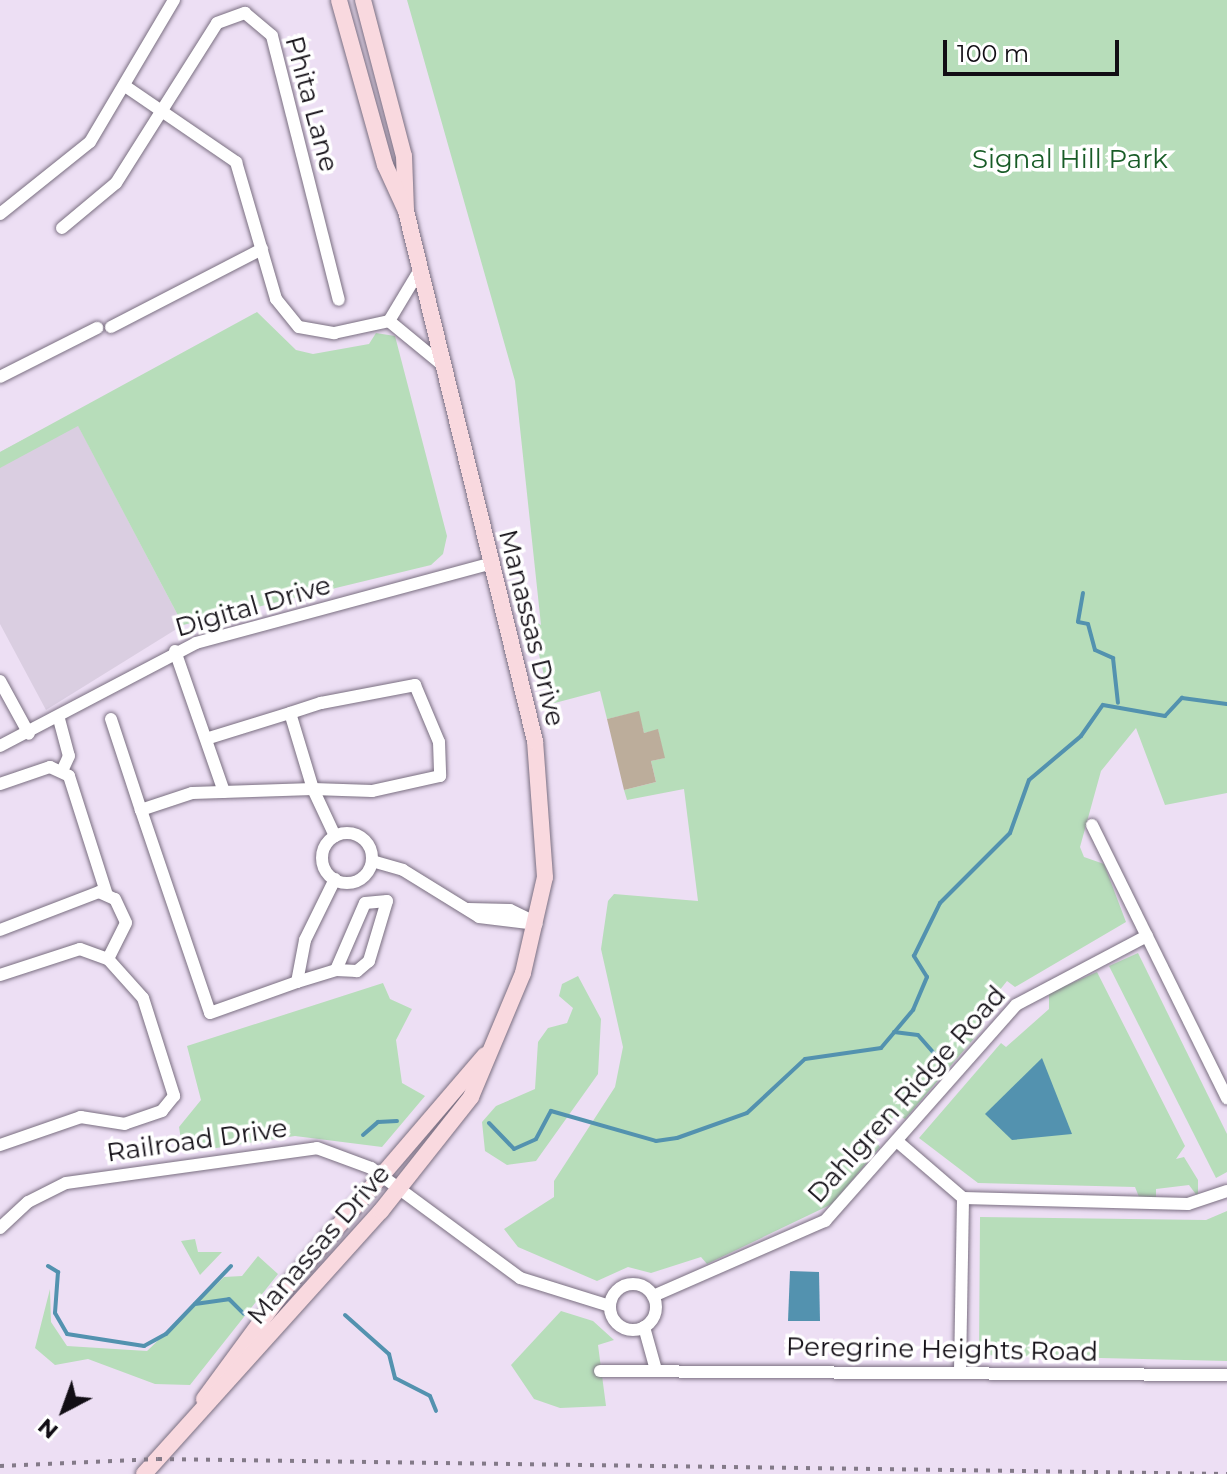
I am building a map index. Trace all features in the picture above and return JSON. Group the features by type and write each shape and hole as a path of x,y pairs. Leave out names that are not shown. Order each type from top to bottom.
{"main road":[{"name":"Manassas Drive","path":"339,0 385,165 406,211"},
{"name":"Manassas Drive","path":"144,1474 195,1414 235,1379 399,1190 471,1097 485,1054 509,1010 537,924 547,843 543,786 440,363 406,211 404,156 363,0"},
{"name":"Manassas Drive","path":"195,1414 220,1372 380,1175 485,1054"}],"street":[{"path":"0,214 76,157 125,86 174,0"},
{"name":"Phita Lane","path":"62,228 111,189 217,23 245,13 261,22 272,36 339,300"},
{"path":"125,86 236,162 276,299 299,327 334,333 389,321 419,271"},
{"path":"0,377 262,249"},
{"path":"389,321 440,363"},
{"name":"Digital Drive","path":"0,746 59,719 175,651 489,564"},
{"path":"175,651 209,738 224,792"},
{"path":"0,681 29,734"},
{"path":"141,810 192,793 313,789 372,791 440,776 429,709 415,685 290,713 209,738"},
{"path":"290,713 313,789 335,836"},
{"path":"59,719 68,743 63,769 107,895 126,923 108,959"},
{"path":"111,719 210,1013 336,970 357,971 369,961 387,901 365,903 336,970"},
{"path":"0,784 63,769"},
{"path":"1092,825 1227,1098"},
{"path":"335,836 359,835 372,861 403,870 479,917 537,924"},
{"path":"335,836 322,854 335,879"},
{"path":"335,879 357,881 372,861"},
{"path":"297,982 305,940 335,879"},
{"path":"0,930 107,895"},
{"name":"Dahlgren Ridge Road","path":"653,1296 825,1221 1022,999 1147,936"},
{"path":"0,975 80,949 108,959 143,998 171,1106 125,1124 81,1117 0,1145"},
{"path":"898,1142 963,1198 1188,1204 1227,1191"},
{"name":"Railroad Drive","path":"0,1228 5,1212 66,1183 273,1149 337,1153 380,1175 520,1278 610,1306 622,1327 644,1327"},
{"path":"960,1371 963,1198"},
{"path":"610,1306 629,1284 653,1296 654,1316 644,1327 656,1370"},
{"name":"Peregrine Heights Road","path":"600,1371 1227,1375"}],"shaded area":[{"path":"72,414 183,625 46,710 0,624 0,452"}],"green space":[{"name":"Signal Hill Park","path":"407,0 1227,0 1227,793 1165,805 1136,728 1101,771 1080,847 1084,857 1104,864 1126,922 1015,987 1007,981 976,1020 983,1028 905,1119 896,1114 874,1140 880,1147 832,1204 707,1264 701,1257 651,1273 628,1267 597,1281 518,1247 504,1229 554,1197 554,1181 615,1087 623,1047 601,949 608,901 614,894 698,901 684,789 627,800 624,790 656,782 651,761 664,758 658,730 644,733 638,712 607,719 600,691 551,704 534,634 534,621 541,625 515,381"},
{"path":"257,312 296,350 313,354 369,344 376,333 395,336 447,536 443,554 431,565 183,625 78,426 0,468 0,452"},
{"path":"1138,953 1227,1134 1227,1172 1216,1178 1109,966"},
{"path":"1097,972 1185,1146 1176,1159 1184,1157 1198,1180 1198,1197 1189,1185 1156,1189 1156,1198 1139,1197 1135,1187 978,1183 919,1138 1001,1043 1006,1047 1049,1009 1049,993"},
{"path":"578,976 601,1019 598,1074 536,1161 507,1165 485,1151 482,1122 496,1106 535,1089 538,1042 548,1028 567,1023 573,1008 559,996 562,984"},
{"path":"383,983 390,999 412,1009 396,1040 402,1083 425,1096 382,1147 295,1136 183,1153 179,1127 201,1100 187,1046"},
{"path":"1227,1211 1227,1361 979,1355 980,1217 1206,1220"},
{"path":"195,1239 198,1252 222,1252 200,1275 181,1241"},
{"path":"258,1256 278,1274 190,1385 155,1384 88,1359 55,1365 35,1348 50,1289 51,1322 67,1346 147,1351 224,1277 242,1276"},
{"path":"561,1311 593,1321 614,1340 598,1345 606,1406 560,1408 534,1399 511,1365"}],"water":[{"path":"1042,1058 1072,1134 1012,1140 985,1114"},
{"path":"790,1271 819,1272 820,1321 788,1321"}],"building":[{"path":"639,711 644,733 658,729 665,758 651,761 656,782 624,790 607,719"}],"waterway":[{"path":"1083,593 1078,622 1088,624 1095,650 1113,658 1118,703"},
{"path":"489,1123 514,1149 536,1139 551,1111 656,1141 677,1138 747,1113 805,1059 881,1048 913,1010 927,977 914,956 940,903 1010,833 1029,780 1081,736 1103,705 1165,716 1182,698 1227,704"},
{"path":"894,1032 918,1035 947,1068"},
{"path":"363,1135 378,1122 397,1121"},
{"path":"48,1266 58,1272 55,1313 67,1334 144,1346 166,1334 231,1266"},
{"path":"195,1304 229,1299 244,1314"},
{"path":"345,1315 389,1354 395,1378 430,1396 436,1411"}],"railway":[{"path":"0,1466 158,1459 1227,1474"}]}
